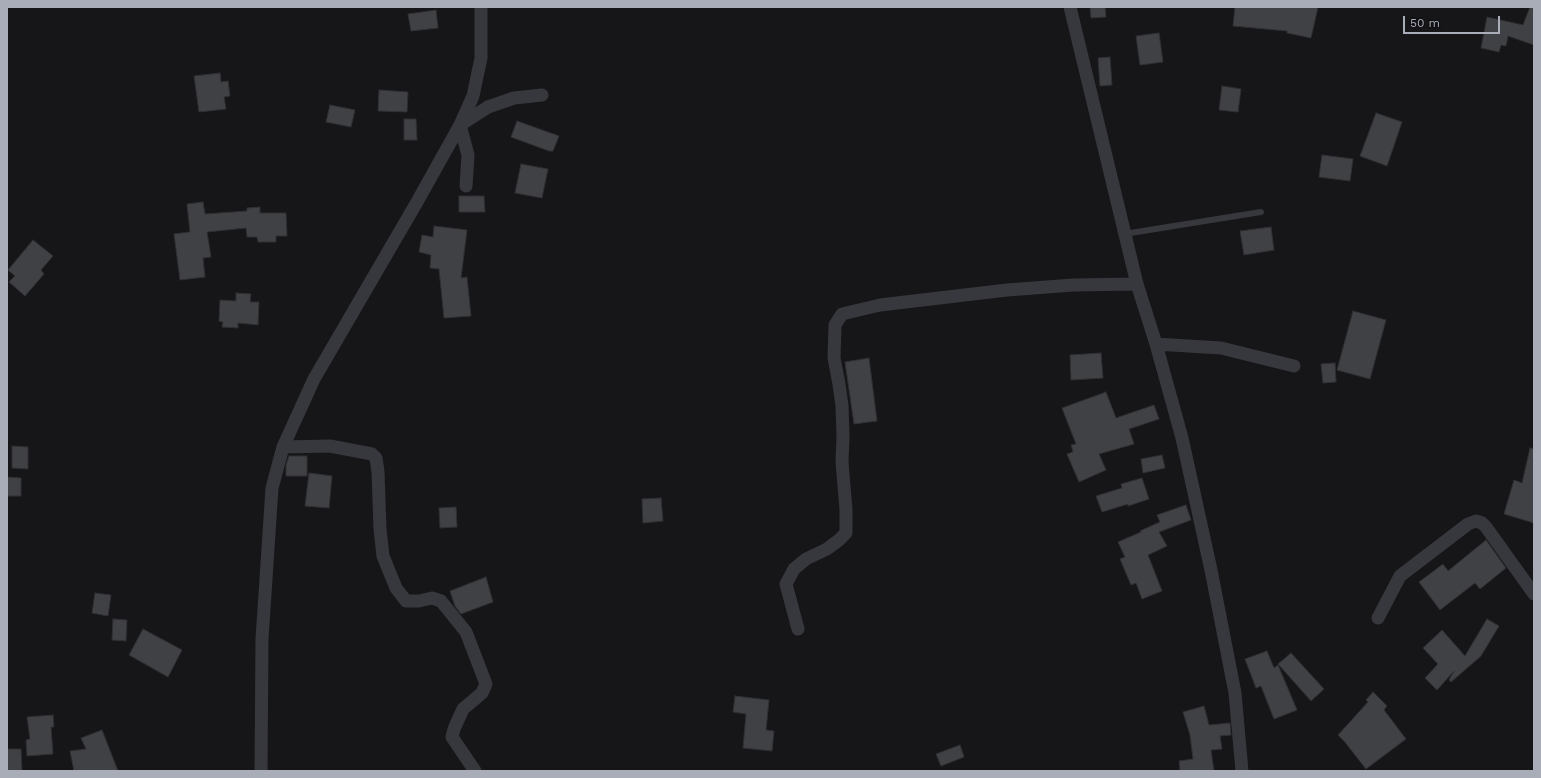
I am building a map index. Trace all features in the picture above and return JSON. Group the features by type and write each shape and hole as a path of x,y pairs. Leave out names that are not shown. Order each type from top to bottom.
{"street":[{"path":"261,771 262,639 272,488 283,447 314,379 460,125 473,96 481,58 481,7"},
{"path":"1070,7 1124,234 1182,438 1211,570 1235,693 1242,771"},
{"path":"460,125 488,107 514,98 542,95"},
{"path":"460,125 468,155 466,186"},
{"path":"798,629 786,584 794,569 806,560 833,545 846,533 846,510 842,462 842,406 834,358 835,324 842,314 880,305 1007,290 1073,285 1137,284"},
{"path":"1156,344 1221,348 1294,366"},
{"path":"283,447 330,446 372,454 376,458 383,556 396,588 406,601 419,602 432,598 441,601 466,632 486,684 482,693 463,709 454,728 452,737 475,771"},
{"path":"1378,618 1400,576 1468,524 1476,521 1482,523 1486,527 1534,594"}],"lane":[{"path":"1124,234 1261,212"}],"building":[{"path":"1090,7 1105,7 1106,17 1091,18"},
{"path":"1235,7 1318,7 1311,38 1287,33 1287,31 1233,26"},
{"path":"1530,7 1534,7 1534,45 1508,36 1506,46 1501,45 1499,52 1481,48 1487,17 1523,25"},
{"path":"436,10 438,28 411,31 408,14"},
{"path":"1159,33 1163,62 1140,65 1136,36"},
{"path":"1110,57 1112,85 1100,86 1098,58"},
{"path":"220,73 221,82 228,81 230,96 224,97 226,109 199,112 194,76"},
{"path":"1222,86 1241,89 1238,112 1219,110"},
{"path":"379,90 408,92 407,112 378,111"},
{"path":"330,105 355,110 351,127 326,122"},
{"path":"1376,113 1402,122 1387,166 1360,156"},
{"path":"404,119 416,119 417,140 404,140"},
{"path":"517,121 559,136 553,151 549,151 511,137"},
{"path":"1322,155 1353,159 1350,181 1319,177"},
{"path":"521,164 548,169 542,198 515,193"},
{"path":"459,196 484,196 485,212 459,212"},
{"path":"203,202 205,214 247,211 247,208 260,207 260,213 286,213 287,236 276,236 276,242 258,242 257,237 247,237 246,228 207,232 211,257 203,258 205,277 180,280 174,234 190,232 187,204"},
{"path":"434,226 467,230 461,278 467,277 471,316 444,318 439,269 430,268 431,255 419,252 422,235 433,237"},
{"path":"1271,227 1274,250 1244,255 1240,231"},
{"path":"33,240 53,256 41,270 44,274 25,296 9,282 15,276 8,270"},
{"path":"236,293 251,294 250,302 259,302 258,325 238,323 238,328 222,327 223,322 219,321 220,300 236,301"},
{"path":"1353,311 1386,320 1370,379 1337,370"},
{"path":"1101,353 1103,378 1071,380 1070,355"},
{"path":"869,358 877,421 854,424 845,362"},
{"path":"1335,363 1336,382 1323,383 1321,364"},
{"path":"1106,392 1116,418 1154,405 1159,419 1129,429 1134,444 1099,454 1106,470 1079,482 1067,454 1073,452 1071,445 1076,444 1062,408"},
{"path":"12,446 28,447 28,469 12,468"},
{"path":"1530,448 1534,449 1534,523 1504,514 1514,480 1522,483"},
{"path":"1162,455 1165,468 1143,473 1141,459"},
{"path":"289,456 307,456 307,476 286,476 286,465"},
{"path":"309,473 332,476 329,508 305,506"},
{"path":"7,477 21,478 21,496 7,496"},
{"path":"1142,478 1149,499 1102,512 1096,496 1122,488 1121,484"},
{"path":"661,498 663,521 643,523 642,499"},
{"path":"1186,505 1191,520 1159,532 1167,546 1148,555 1162,591 1142,599 1136,583 1131,585 1120,559 1125,557 1118,542 1160,522 1157,515"},
{"path":"456,507 457,527 440,528 439,508"},
{"path":"1486,540 1506,568 1480,589 1475,583 1440,610 1419,582 1443,564 1448,571"},
{"path":"486,577 493,602 461,614 455,606 450,591"},
{"path":"95,593 111,595 108,616 92,613"},
{"path":"113,619 127,620 126,641 112,640"},
{"path":"1487,619 1499,626 1481,656 1451,682 1449,680 1454,671 1437,690 1425,678 1438,664 1423,648 1442,630 1465,656"},
{"path":"143,629 182,650 168,677 129,655"},
{"path":"1267,651 1274,668 1278,665 1297,710 1274,719 1261,686 1256,688 1245,659"},
{"path":"1291,653 1324,689 1311,701 1278,664"},
{"path":"1373,692 1387,706 1384,710 1406,739 1366,769 1338,735 1368,702 1366,700"},
{"path":"735,696 769,700 766,730 774,731 772,751 743,748 746,714 733,712"},
{"path":"1204,706 1209,725 1230,723 1231,735 1220,736 1222,749 1211,750 1214,771 1180,771 1179,761 1193,759 1190,735 1183,712"},
{"path":"53,715 54,727 51,727 53,754 27,756 26,740 30,739 27,717"},
{"path":"102,730 118,771 74,771 70,751 86,749 81,738"},
{"path":"960,745 964,757 941,766 936,754"},
{"path":"7,749 21,749 22,771 7,771"}]}
